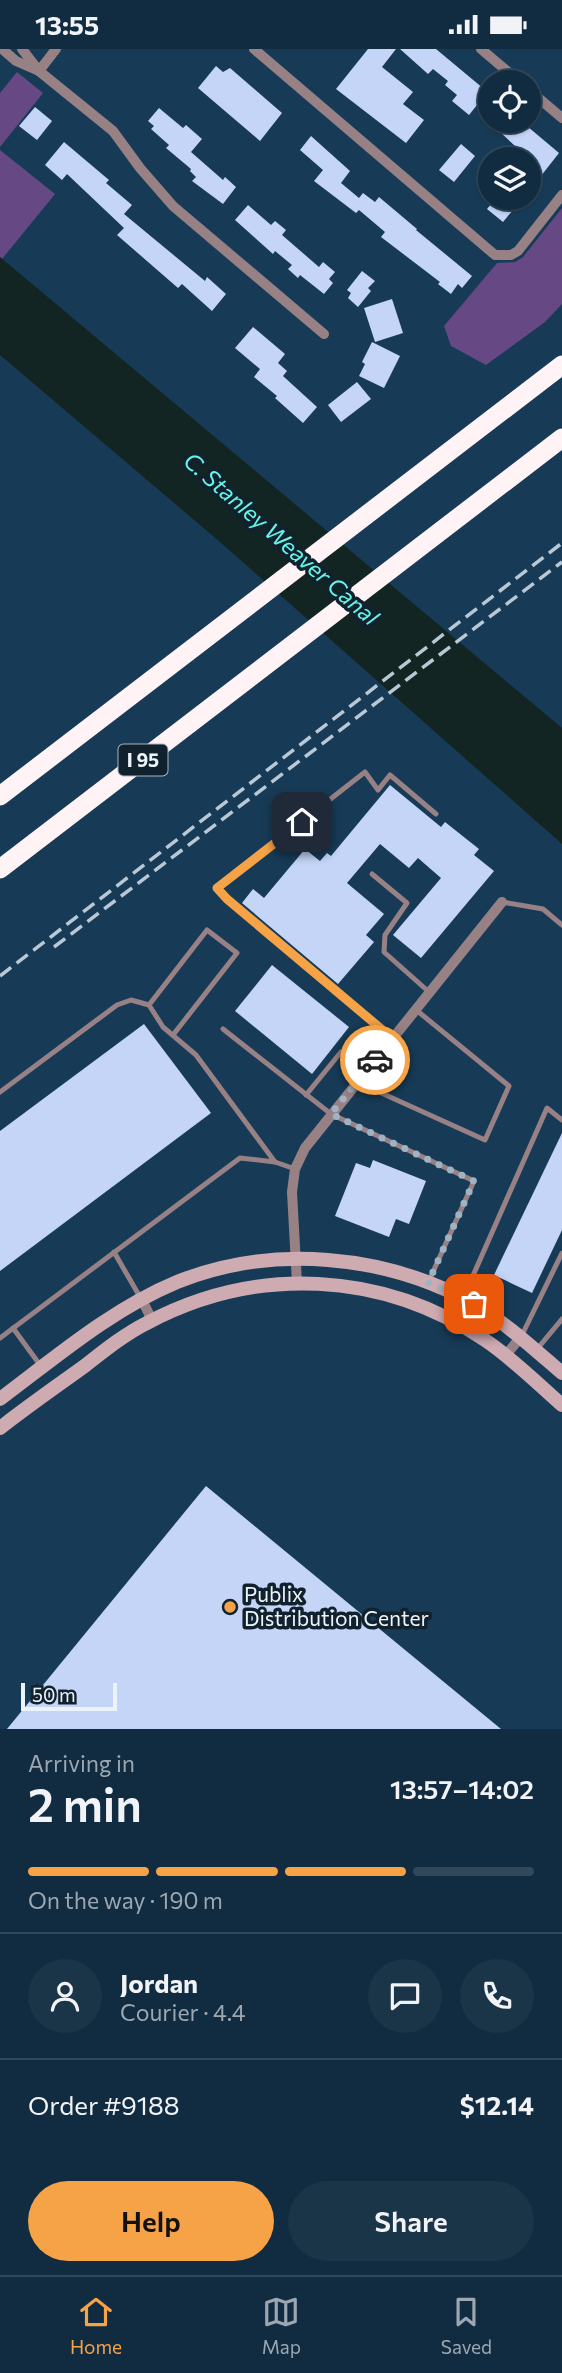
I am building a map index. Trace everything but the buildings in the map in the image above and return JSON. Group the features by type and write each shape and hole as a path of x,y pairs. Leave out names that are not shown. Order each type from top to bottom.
{"highway":[{"name":"I 95","path":"0,796 562,365"},
{"name":"I 95","path":"0,869 562,438"}],"street":[{"path":"2,49 16,61 39,71"},
{"path":"22,49 39,71 113,131 173,206 324,334"},
{"path":"39,71 56,49"},
{"path":"254,49 495,255 511,255 518,251 562,195"},
{"path":"481,49 506,70"},
{"path":"541,100 562,118"},
{"path":"297,1283 292,1192 295,1169 304,1147 502,902"},
{"path":"0,1399 104,1322 176,1283 226,1267 294,1259 341,1261 370,1266 428,1283 462,1298 493,1317 562,1373"},
{"path":"0,1427 120,1340 176,1308 231,1291 297,1283 348,1287 404,1298 446,1317 486,1340 562,1405"},
{"path":"142,1300 152,1320"},
{"path":"505,1356 520,1338"}],"lane":[{"path":"392,1038 217,888 365,772 378,790 390,775 436,814"},
{"path":"372,874 407,904 385,935 384,952 429,992"},
{"path":"502,902 543,909 562,925"},
{"path":"149,1005 208,930 237,953 173,1035"},
{"path":"0,1092 117,1005 131,1000 149,1005 163,1027 196,1055 275,1162"},
{"path":"357,1082 485,1140 509,1086 415,1009"},
{"path":"223,1028 331,1114 474,1181 428,1283"},
{"path":"306,1095 341,1052"},
{"path":"462,1298 547,1108 562,1120"},
{"path":"0,1338 240,1158 275,1162 295,1169"},
{"path":"114,1252 142,1300"},
{"path":"520,1338 562,1253"},
{"path":"536,1351 562,1319"},
{"path":"13,1328 42,1367"}],"shaded area":[{"path":"17,72 43,93 0,147 0,93"},
{"path":"0,150 55,194 2,259 0,257"},
{"path":"562,208 562,304 545,322 486,365 451,346 444,326 497,263 515,262 523,257"}],"water":[{"name":"C. Stanley Weaver Canal","path":"0,257 562,728 562,844 220,542 0,355"}],"railway":[{"path":"0,976 562,543"},
{"path":"54,947 562,562"}],"way so far":[{"path":"375,1060 331,1114 474,1181 428,1283 474,1304"}],"place":[{"name":"Publix Distribution Center","path":"230,1607"}],"route":[{"path":"302,822 217,888 392,1038 375,1060"}]}
